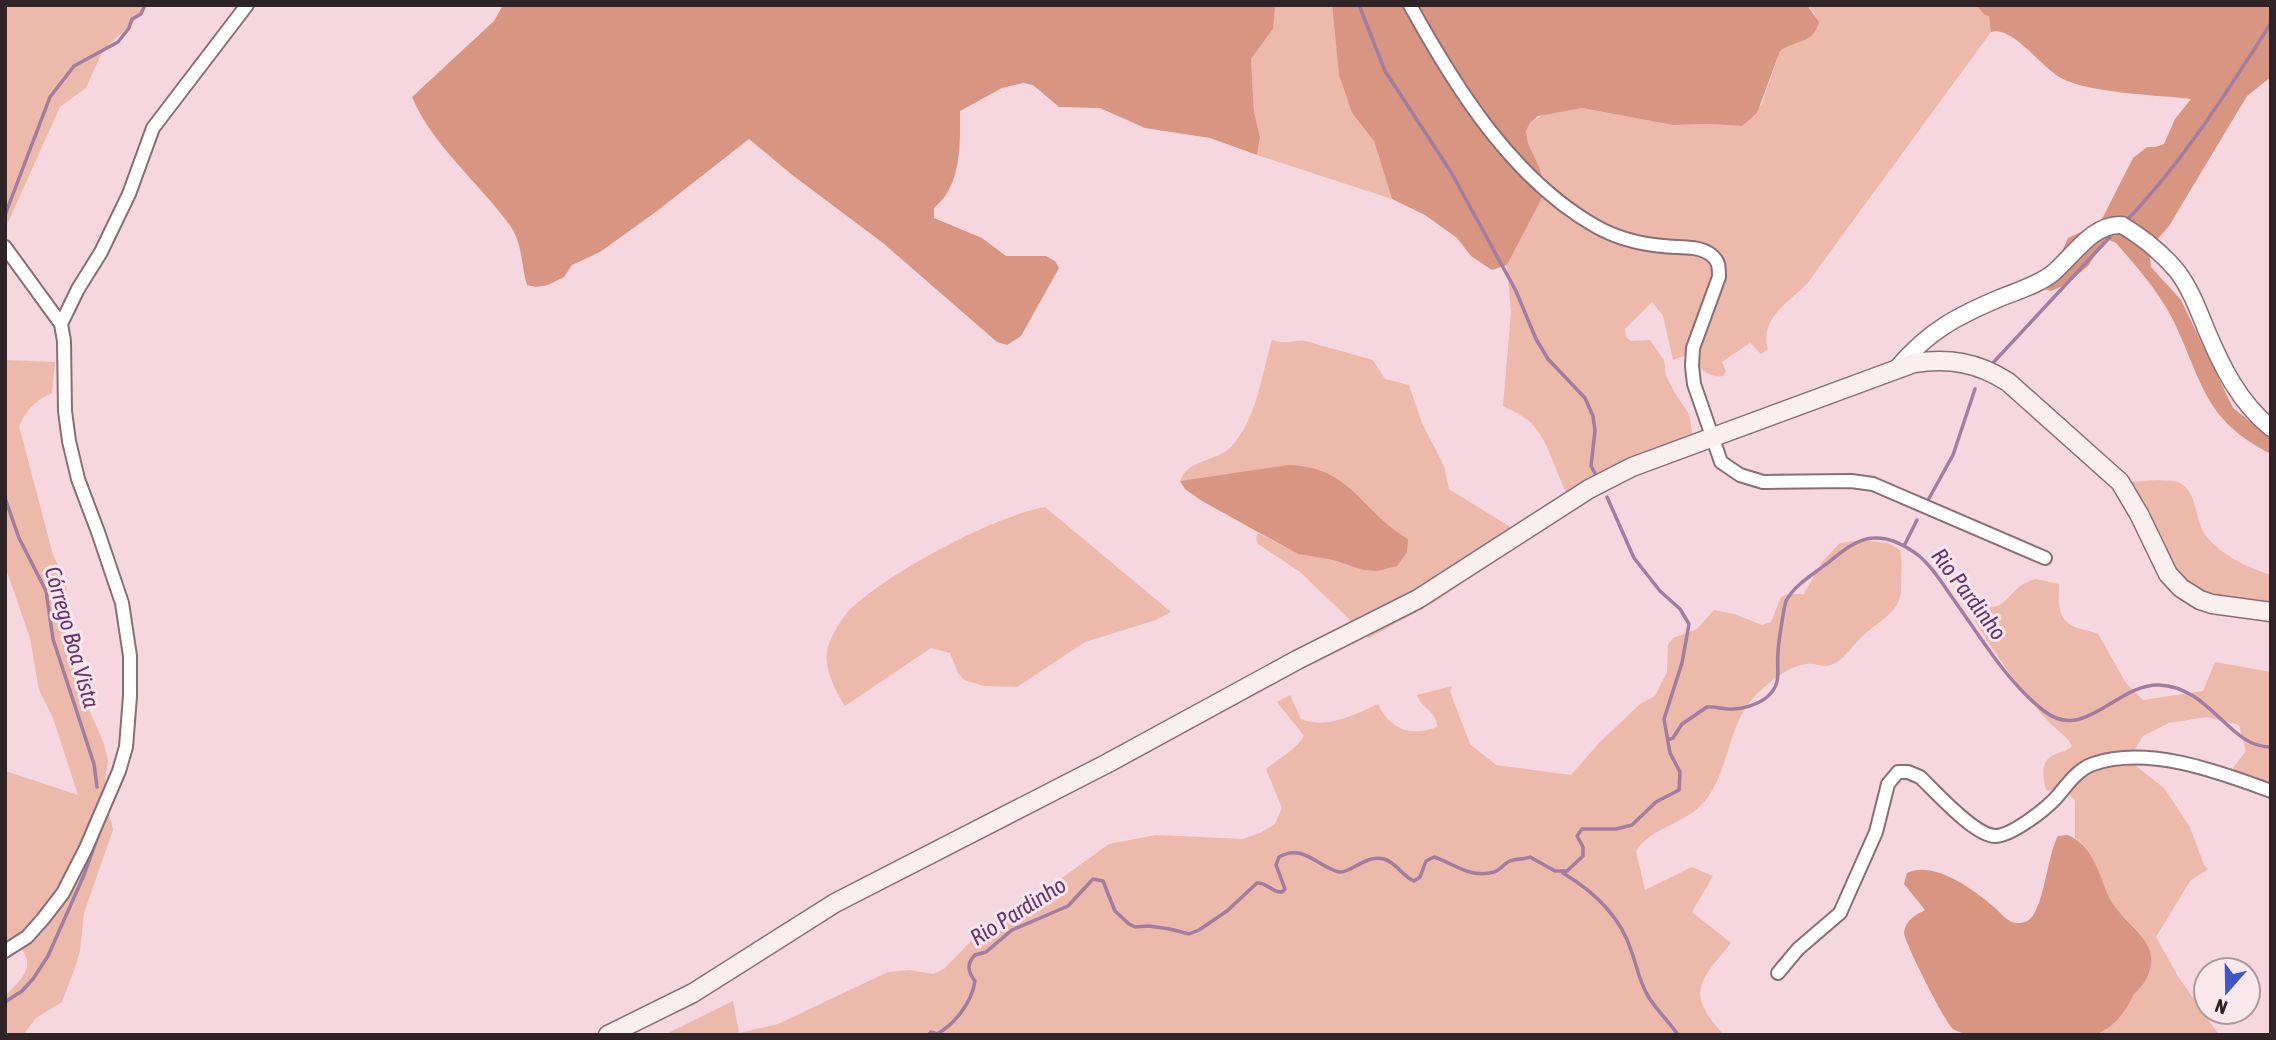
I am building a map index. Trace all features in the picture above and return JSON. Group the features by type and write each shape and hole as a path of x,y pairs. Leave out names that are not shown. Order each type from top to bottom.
{"main road":[{"path":"608,1035 693,993 835,903 1108,763 1309,653 1418,599 1589,489 1632,467 1714,439 1898,367 1949,360 1977,365 2008,382 2120,482 2168,574 2181,588 2212,604 2271,612"}],"street":[{"path":"61,324 129,194 153,128 247,5"},
{"path":"1410,5 1434,50 1476,115 1512,157 1564,207 1598,228 1621,238 1664,247 1698,249 1709,253 1716,260 1719,266 1718,277 1693,348 1692,366 1698,397 1721,462 1752,481 1864,481 2045,558"},
{"path":"1898,367 1917,346 1956,316 2034,285 2051,275 2091,236 2106,227 2122,225 2149,244 2177,271 2193,296 2216,354 2238,395 2255,415 2271,428"},
{"path":"5,247 61,324 69,441 78,479 99,532 121,603 130,656 126,747 107,800 63,893 27,937 5,951"},
{"path":"1778,973 1798,949 1840,913 1876,832 1888,784 1898,772 1908,772 1920,777 1979,830 1993,836 2002,835 2033,817 2084,768 2120,759 2166,760 2213,770 2271,791"}],"shaded area":[{"path":"5,5 141,5 142,14 103,50 86,88 60,107 5,229"},
{"path":"503,5 1274,5 1275,8 1273,29 1251,59 1254,112 1260,137 1257,155 1210,138 1145,128 1100,108 1059,107 1033,85 1023,83 1002,88 960,111 958,164 950,188 934,208 934,218 982,238 1006,256 1046,256 1055,261 1059,268 1021,336 1007,345 997,342 883,243 749,139 600,252 572,265 564,277 548,285 527,285 520,248 511,227 444,149 412,97 494,21"},
{"path":"1274,5 1332,5 1339,75 1352,113 1374,141 1392,199 1257,155 1260,137 1254,112 1251,59 1273,29"},
{"path":"1332,5 1807,5 1819,22 1813,35 1780,51 1757,113 1742,126 1673,125 1582,108 1538,116 1526,131 1528,143 1540,169 1543,184 1541,200 1507,265 1492,270 1471,256 1457,238 1425,215 1392,199 1374,141 1352,113 1339,75"},
{"path":"1807,5 1976,5 1989,15 1991,32 1806,285 1771,321 1767,329 1768,349 1761,354 1750,343 1722,362 1726,371 1723,376 1718,376 1703,370 1691,353 1673,360 1663,316 1652,302 1625,329 1626,337 1631,341 1650,340 1664,360 1666,376 1689,414 1695,449 1652,463 1573,504 1539,432 1526,419 1503,406 1511,312 1507,265 1541,200 1540,169 1528,143 1526,131 1530,123 1544,114 1582,108 1673,125 1741,126 1762,104 1780,51 1788,45 1808,39 1815,13"},
{"path":"1976,5 2271,5 2271,77 2247,96 2169,226 2156,241 2150,257 2151,267 2181,300 2233,408 2271,434 2271,454 2232,428 2219,413 2208,398 2162,301 2116,243 2109,240 2101,246 2088,266 2065,285 2051,291 2041,288 2055,267 2068,238 2096,225 2103,217 2133,158 2147,147 2164,144 2175,119 2191,99 2105,90 2061,78 2008,35 1991,32 1989,16"},
{"path":"1272,340 1305,341 1373,360 1385,379 1409,385 1422,423 1444,466 1449,489 1525,539 1435,602 1369,638 1300,572 1258,544 1256,538 1258,533 1298,554 1333,560 1363,570 1408,539 1223,476 1180,481 1196,464 1226,451 1241,434 1258,395"},
{"path":"5,360 55,362 52,393 32,406 19,426 53,555 66,581 75,677 104,744 108,761 105,782 111,798 107,805 113,830 84,913 80,951 62,1002 36,1018 23,1035 5,1035 5,996 23,976 27,964 23,950 16,942 5,946 5,771 78,795 53,718 39,690 30,638 5,566"},
{"path":"1289,465 1310,468 1342,482 1378,516 1408,539 1407,552 1397,566 1377,571 1363,570 1333,560 1298,554 1202,501 1185,489 1180,481"},
{"path":"2126,482 2178,482 2186,487 2193,498 2203,531 2224,553 2271,575 2271,615 2195,594 2177,573 2146,506"},
{"path":"1045,507 1171,612 1156,620 1085,642 1017,687 984,686 964,680 958,673 950,653 931,648 845,706 832,680 827,658 832,636 847,613 886,582 940,549 998,522"},
{"path":"1864,540 1888,543 1900,550 1901,592 1894,609 1837,662 1828,666 1797,666 1781,674 1760,691 1738,721 1719,777 1704,802 1688,816 1650,836 1636,851 1645,890 1692,867 1713,876 1692,912 1731,943 1704,978 1701,988 1704,1008 1724,1035 664,1035 733,1001 739,1033 778,1024 888,972 910,970 933,974 944,969 970,942 1011,909 1048,888 1109,844 1156,835 1243,839 1260,833 1275,824 1282,808 1266,769 1304,736 1277,702 1290,695 1301,719 1311,722 1331,722 1378,704 1395,725 1419,731 1437,727 1437,722 1417,695 1452,686 1450,691 1470,744 1496,765 1571,775 1599,743 1640,704 1655,696 1667,672 1668,645 1673,638 1697,629 1714,610 1734,614 1762,625 1771,622 1781,597 1804,594 1822,562 1840,543"},
{"path":"2036,579 2059,584 2059,607 2066,622 2098,634 2126,683 2143,700 2203,691 2215,662 2271,672 2271,797 2234,774 2233,768 2246,751 2239,725 2207,717 2169,723 2143,736 2134,751 2136,766 2164,788 2190,827 2204,865 2208,869 2190,881 2156,937 2192,997 2192,1026 2213,1026 2219,1035 2095,1035 2119,1017 2144,982 2149,967 2149,948 2144,938 2116,908 2093,859 2075,838 2075,800 2066,791 2046,790 2043,769 2047,760 2072,746 2014,680 1968,609 1971,604 1994,607 2001,604 2025,583"},
{"path":"2068,835 2090,854 2110,899 2148,945 2151,956 2145,981 2117,1020 2095,1035 1969,1035 1955,1030 1934,998 1904,932 1909,921 1925,910 1904,884 1907,873 1929,870 1953,879 1976,893 2010,921 2023,922 2033,916 2037,907 2058,836"}],"waterway":[{"name":"Córrego Boa Vista","path":"5,215 50,97 74,66 118,42 129,28 132,19 141,14 145,5"},
{"name":"Córrego Boa Vista","path":"150,5 162,5"},
{"path":"1359,5 1385,71 1451,172 1516,291 1536,339 1548,359 1585,398 1593,416 1595,431 1591,466 1598,479"},
{"path":"2125,222 2185,151 2271,23"},
{"path":"1990,366 2110,237"},
{"path":"1927,502 1953,455 1975,389"},
{"name":"Rio Pardinho","path":"928,1035 944,1030 966,1004 975,981 969,968 975,955 986,952 1012,930 1068,906 1093,879 1103,881 1115,911 1129,924 1189,934 1227,911 1257,883 1282,892 1285,889 1276,865 1279,857 1288,853 1303,854 1339,872 1371,859 1384,859 1414,881 1420,877 1426,861 1434,857 1469,872 1485,874 1494,872 1511,861 1530,857 1555,871 1567,871 1583,856 1583,847 1577,836 1582,829 1616,829 1632,825 1656,802 1679,790 1680,772 1670,753 1664,719 1682,663 1689,624 1680,609 1660,591 1634,558 1607,497"},
{"name":"Córrego Boa Vista","path":"5,498 19,538 46,591 53,639 94,764 97,787"},
{"path":"1904,546 1917,520"},
{"name":"Rio Pardinho","path":"1668,740 1673,738 1682,724 1707,707 1741,708 1767,697 1777,682 1778,649 1785,605 1794,589 1844,550 1862,540 1874,538 1898,543 1923,560 1938,576 2006,673 2044,711 2059,719 2087,717 2129,693 2143,687 2159,685 2177,688 2193,696 2243,738 2256,745 2271,747"},
{"name":"Córrego Boa Vista","path":"5,1002 22,991 48,956 84,875 102,825"},
{"path":"1563,873 1595,896 1613,915 1626,938 1648,996 1678,1035"}]}
